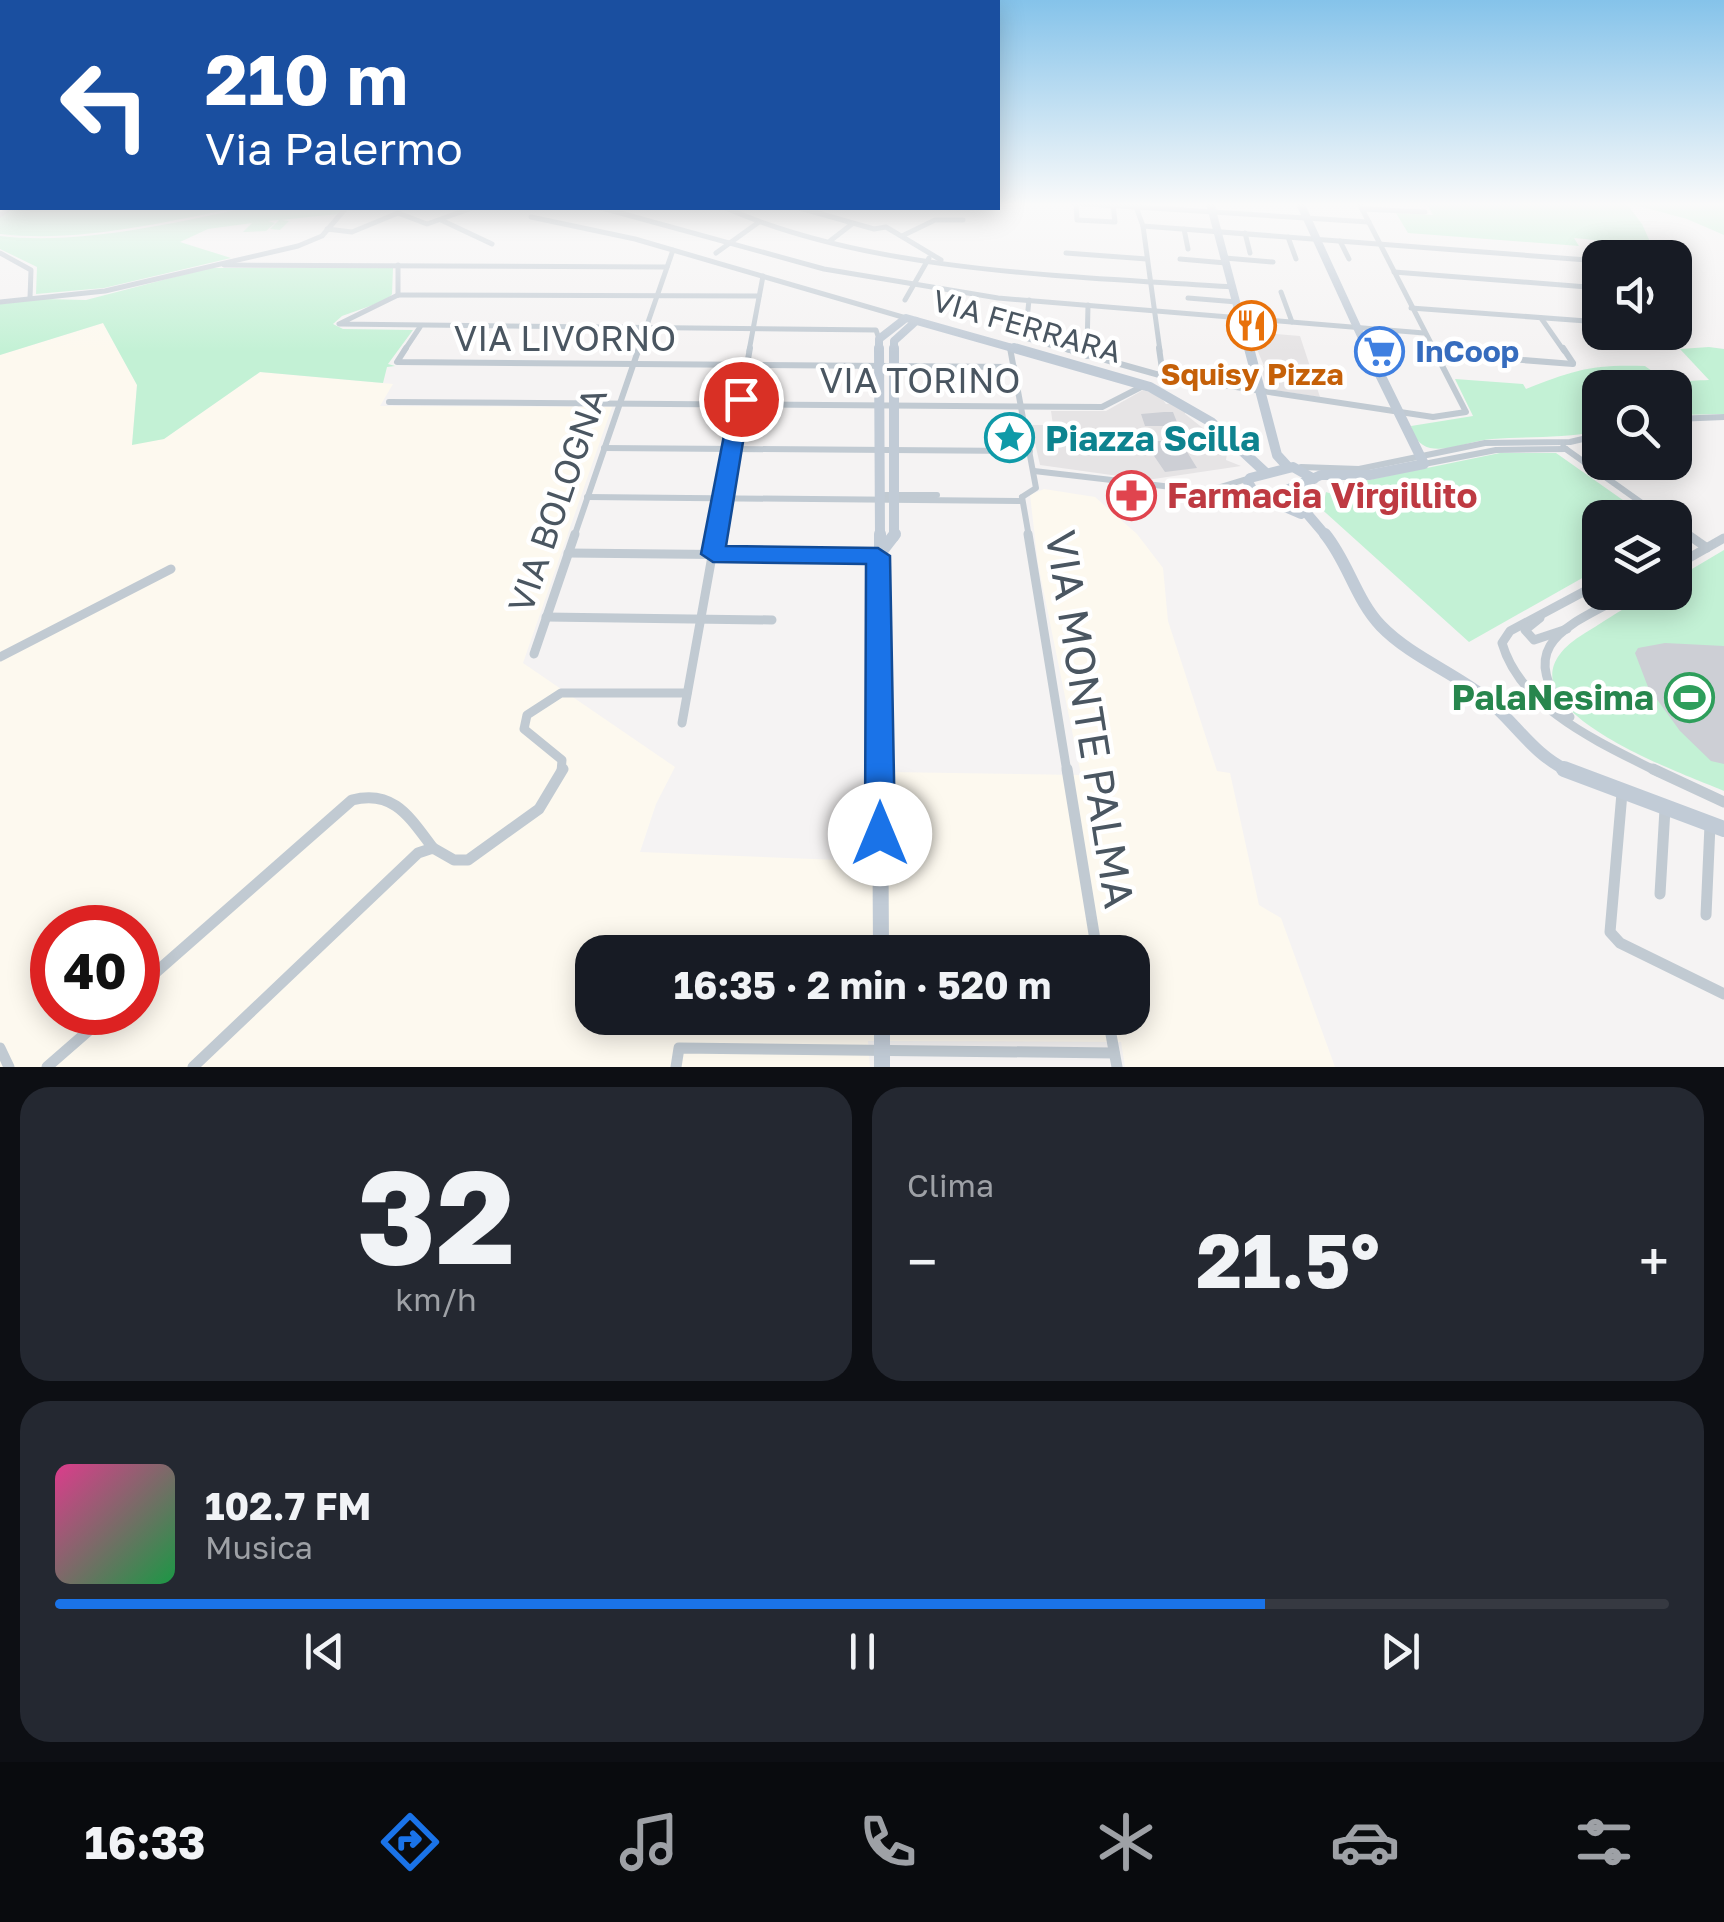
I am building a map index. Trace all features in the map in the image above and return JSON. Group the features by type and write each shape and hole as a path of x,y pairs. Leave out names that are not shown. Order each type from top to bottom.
{"main road":[{"path":"1224,253 1259,390 1290,464 1314,478"},
{"path":"1264,497 1314,478 1369,476 1422,460 1403,428 1322,253"},
{"path":"881,935 877,335 911,319"},
{"path":"878,556 895,535 894,341 911,319"},
{"name":"VIA FERRARA","path":"911,319 1145,385 1193,409 1266,474"},
{"path":"1290,464 1250,478 1248,486 1294,509 1316,526"},
{"path":"1288,490 1346,561 1375,619 1396,640 1486,698 1555,764 1717,826"}],"street":[{"path":"0,253 30,270 30,298"},
{"path":"224,265 232,259 263,253"},
{"name":"VIA BOLOGNA","path":"534,654 672,253"},
{"name":"VIA FERRARA","path":"683,253 911,319"},
{"path":"765,253 824,269 1029,300 1424,332"},
{"path":"899,253 1017,272 1233,287"},
{"path":"929,253 941,260"},
{"path":"1066,253 1146,259"},
{"path":"1145,253 1163,376"},
{"path":"1294,253 1296,259"},
{"path":"1345,253 1348,260"},
{"path":"1029,300 1025,338 1163,376 1433,417 1466,412 1384,253"},
{"path":"1494,253 1582,260"},
{"path":"905,300 929,258"},
{"path":"1180,259 1272,262"},
{"path":"0,302 105,291 184,270 224,265 667,267"},
{"path":"398,265 398,295"},
{"path":"1394,272 1582,287"},
{"path":"682,723 763,276"},
{"path":"1282,292 1292,322"},
{"path":"760,296 398,295 339,324 754,329 877,335"},
{"path":"1188,298 1236,302"},
{"path":"1086,356 1088,306"},
{"path":"1412,308 1582,321"},
{"path":"1434,352 1573,364 1541,318"},
{"name":"VIA LIVORNO","path":"420,327 397,362 1014,367"},
{"path":"895,498 1022,499 1036,488 1010,346"},
{"name":"VIA TORINO","path":"389,402 1102,407 1145,385"},
{"path":"1692,418 1724,417"},
{"path":"1422,460 1485,443 1582,438"},
{"path":"1556,442 1638,500"},
{"path":"604,448 1030,451"},
{"path":"1290,464 1359,469 1496,450 1566,449"},
{"path":"1034,471 1264,497"},
{"path":"1203,490 1250,478"},
{"path":"587,498 950,498"},
{"name":"VIA MONTE PALMA","path":"1022,499 1094,935"},
{"path":"1692,537 1707,548"},
{"path":"1692,556 1724,538"},
{"path":"568,553 878,556"},
{"path":"0,656 171,568"},
{"path":"1582,594 1510,631 1502,643 1502,656 1526,688 1580,727 1632,758 1724,802"},
{"path":"1540,618 1525,630 1531,639 1540,642 1600,610"},
{"path":"546,617 772,620"},
{"path":"1568,629 1546,649 1539,668 1550,695 1580,727"},
{"path":"160,969 352,800 378,792 392,798 433,848 454,860 468,860 539,809 564,767 562,760 524,729 527,715 561,693 688,693"},
{"path":"1623,789 1609,926 1612,936 1724,994"},
{"path":"1660,894 1666,805"},
{"path":"1706,915 1717,826"},
{"path":"193,1067 418,853 433,848"},
{"path":"48,1067 84,1035"},
{"path":"676,1067 678,1048 882,1058 1115,1060 1111,1035"},
{"path":"0,1048 9,1067"}],"shaded area":[{"path":"103,323 137,385 132,444 164,439 260,372 393,384 380,406 612,407 523,663 675,767 656,804 640,852 889,862 887,772 1081,775 1038,564 1030,495 1044,489 1095,497 1137,534 1163,568 1168,621 1217,771 1230,773 1259,905 1281,918 1335,1067 1125,1067 1121,1042 868,1041 870,1067 0,1067 0,355"},
{"path":"1252,332 1300,336 1320,397 1267,389 1256,347 1259,345"},
{"path":"1143,390 1186,410 1185,414 1228,448 1226,460 1241,466 1147,480 1040,465 1031,425 1053,425 1051,411 1106,411"}],"green space":[{"path":"8,253 214,253 231,258 104,288 36,294 37,267"},
{"path":"209,268 393,268 392,294 387,300 342,316 333,324 343,329 413,330 388,364 395,366 387,367 383,383 260,372 164,439 132,445 137,385 103,323 0,355 0,304 86,300"},
{"path":"1724,349 1724,414 1692,415 1692,380 1709,380 1681,350"},
{"path":"1611,366 1645,366 1651,370 1584,370"},
{"path":"1582,371 1582,433 1492,439 1437,449 1423,445 1412,430 1411,426 1473,416 1455,379 1523,384 1526,389"},
{"path":"1500,453 1556,453 1582,471 1582,480 1594,480 1623,500 1582,500 1582,578 1469,642 1306,495 1335,495 1350,489 1344,485"},
{"path":"1724,550 1724,791 1630,750 1595,730 1568,707 1553,683 1557,658 1585,633 1622,610 1692,610 1692,569"}],"building":[{"path":"1173,412 1180,430 1173,429 1197,468 1165,472 1150,450 1147,441 1171,441 1166,426 1145,426 1141,414"},
{"name":"PalaNesima","path":"1665,643 1724,646 1724,764 1711,761 1680,731 1648,687 1635,653 1638,648"}],"place":[{"name":"Squisy Pizza","path":"1252,325"},
{"name":"InCoop","path":"1380,351"},
{"name":"Piazza Scilla","path":"1010,438"},
{"name":"Farmacia Virgillito","path":"1132,495"},
{"name":"PalaNesima","path":"1689,697"}],"route":[{"path":"741,399 713,554 878,556 880,834"}]}
